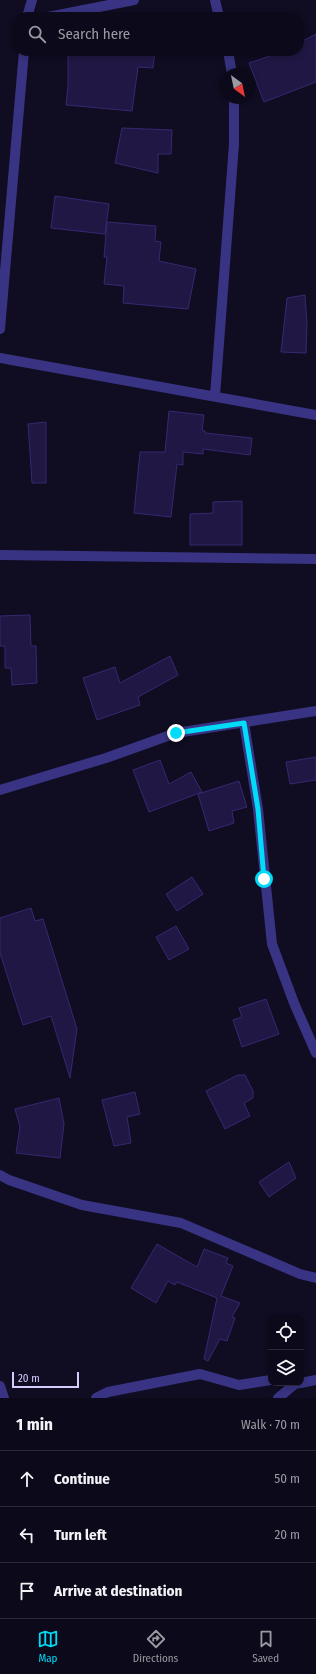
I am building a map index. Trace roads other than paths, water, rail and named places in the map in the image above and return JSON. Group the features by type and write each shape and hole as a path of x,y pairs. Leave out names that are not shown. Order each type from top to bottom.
{"street":[{"path":"28,12 32,0"},
{"path":"73,12 134,0"},
{"path":"215,0 218,12"},
{"path":"0,329 24,56"},
{"path":"229,56 231,68"},
{"path":"215,396 234,144 234,104"},
{"path":"0,358 316,415"},
{"path":"0,555 316,560"},
{"path":"0,790 106,758 176,733 316,711"},
{"path":"244,723 258,809 272,944 294,1003 316,1054"},
{"path":"0,1175 9,1180 82,1205 181,1223 300,1274 316,1278"},
{"path":"96,1398 108,1392 200,1374 239,1385 268,1380"},
{"path":"304,1382 316,1380"},
{"path":"0,1386 4,1398"},
{"path":"278,1398 293,1386"}]}
